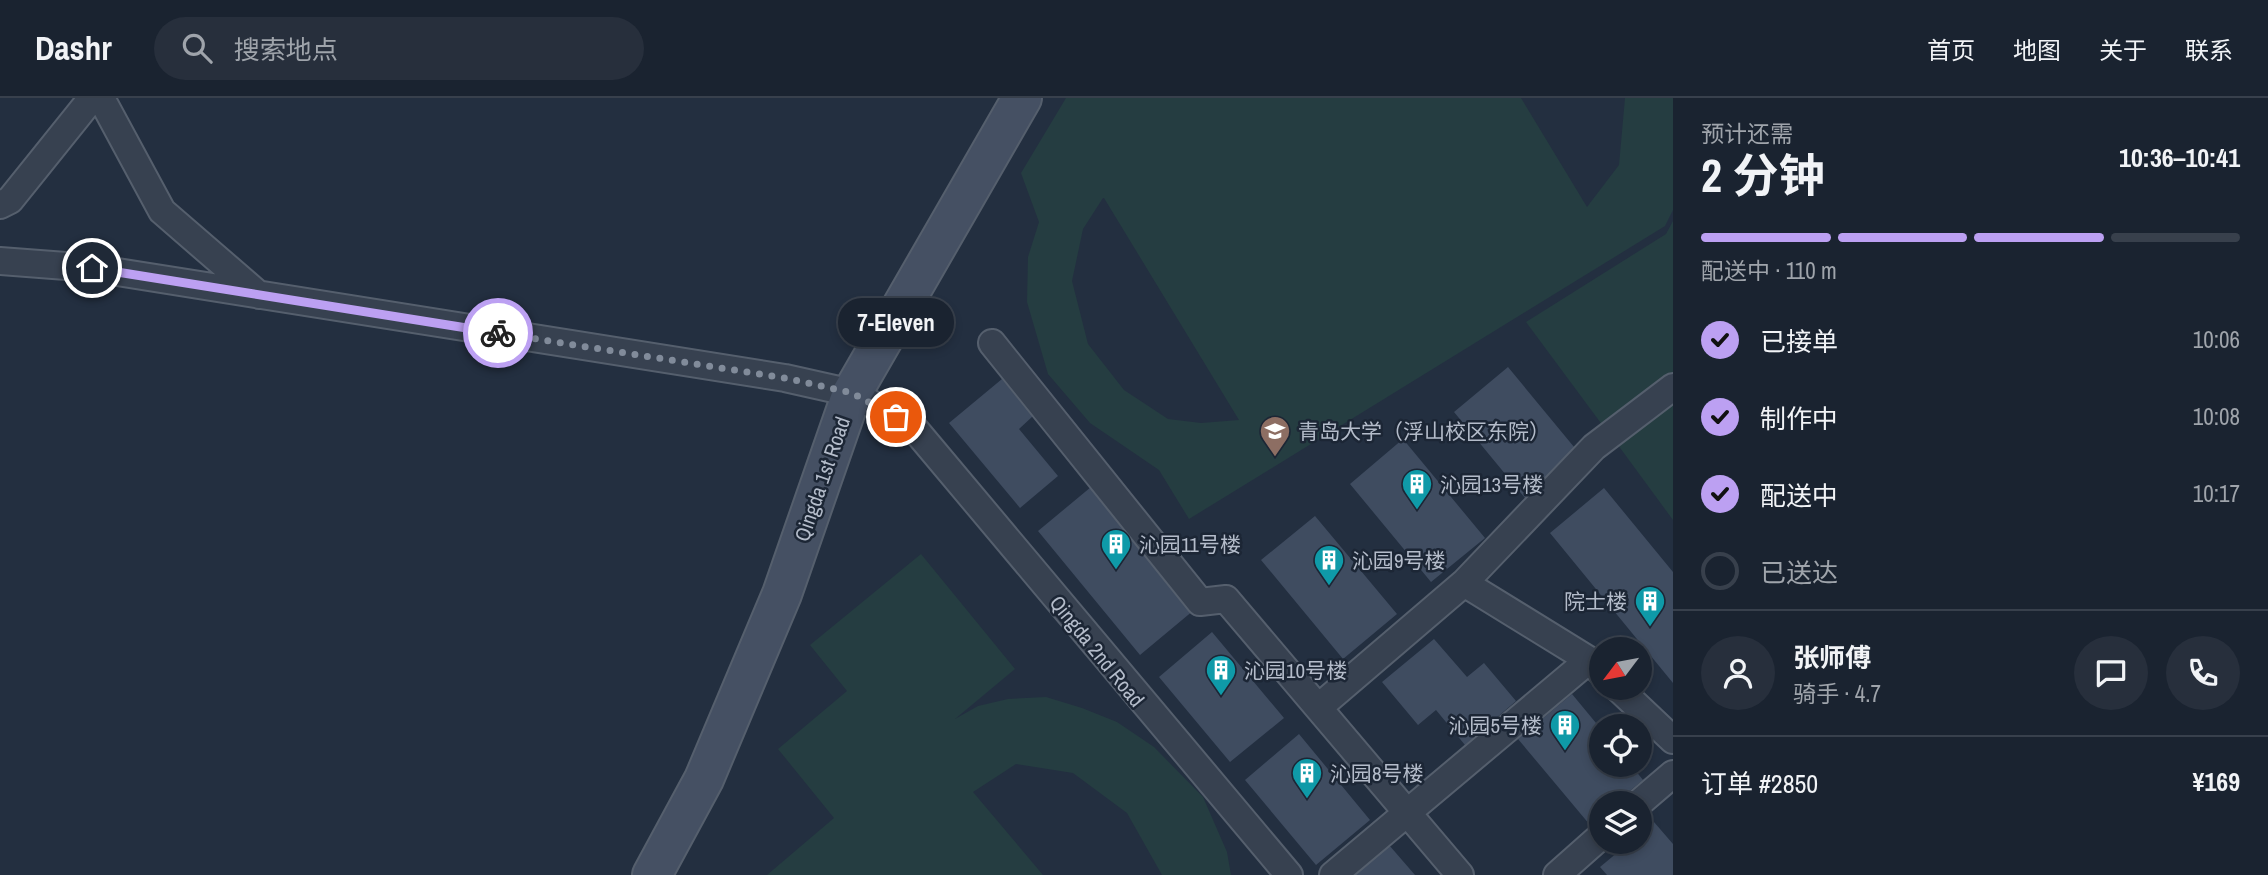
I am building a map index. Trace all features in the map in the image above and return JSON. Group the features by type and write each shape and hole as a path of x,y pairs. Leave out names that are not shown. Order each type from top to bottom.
{"street":[{"path":"0,205 10,200 92,98"},
{"path":"101,98 162,211 259,295"},
{"name":"Qingda 1st Road","path":"652,875 704,779 782,594 852,393 1022,98"},
{"path":"0,261 92,268 785,378 852,393 913,427 1289,875"},
{"path":"992,343 1200,602 1226,599 1460,875"},
{"path":"1319,707 1464,583 1594,447 1673,387"},
{"name":"Qingda 2nd Road","path":"913,427 1282,875"},
{"path":"1464,583 1589,662"},
{"path":"1333,875 1408,812 1589,671"},
{"path":"1631,700 1673,740"},
{"path":"1652,792 1673,774"},
{"path":"1557,875 1589,847"}],"green space":[{"path":"1066,98 1521,98 1587,207 1619,165 1625,98 1673,98 1673,210 1665,226 1189,519 1159,470 1090,423 1048,374 1027,302 1028,257 1039,222 1021,173","holes":["1104,198 1239,420 1201,423 1168,419 1124,390 1088,344 1072,281 1083,229"]},
{"path":"1673,221 1673,377 1606,430 1526,322 1666,234"},
{"path":"1673,397 1673,520 1615,441"},
{"path":"921,554 1015,669 955,719 978,706 1008,699 1046,697 1117,722 1154,747 1203,797 1227,852 1231,875 1162,875 1127,813 1073,773 1016,764 973,792 1043,875 767,875 834,818 778,749 847,691 810,645"}],"building":[{"path":"1508,367 1579,453 1525,498 1454,412"},
{"path":"1002,379 1033,416 1019,429 1058,476 1020,508 949,423"},
{"name":"沁园13号楼","path":"1403,439 1485,538 1431,582 1350,484"},
{"name":"沁园11号楼","path":"1091,487 1194,610 1140,655 1038,531"},
{"name":"院士楼","path":"1604,488 1673,572 1673,683 1652,657 1652,637 1635,637 1550,533"},
{"name":"沁园9号楼","path":"1315,516 1397,614 1343,659 1261,560"},
{"name":"沁园10号楼","path":"1212,632 1284,718 1230,762 1159,677"},
{"path":"1434,639 1467,677 1484,663 1516,701 1465,745 1436,710 1418,725 1382,682"},
{"name":"沁园5号楼","path":"1572,694 1589,715 1589,777 1641,777 1643,780 1630,791 1589,791 1589,824 1518,739"},
{"name":"沁园8号楼","path":"1299,734 1370,820 1316,865 1245,780"},
{"path":"1654,822 1673,844 1673,875 1607,875 1600,867 1616,854 1652,854"},
{"path":"1389,845 1415,875 1353,875"}],"way so far":[{"path":"498,333 785,378 852,393 896,417"}],"place":[{"name":"7-Eleven","path":"896,417"},
{"name":"青岛大学（浮山校区东院）","path":"1275,458"},
{"name":"沁园13号楼","path":"1417,511"},
{"name":"沁园11号楼","path":"1116,571"},
{"name":"沁园9号楼","path":"1329,587"},
{"name":"院士楼","path":"1650,628"},
{"name":"沁园10号楼","path":"1221,697"},
{"name":"沁园5号楼","path":"1565,752"},
{"name":"沁园8号楼","path":"1307,800"}],"route":[{"path":"92,268 498,333"}]}
